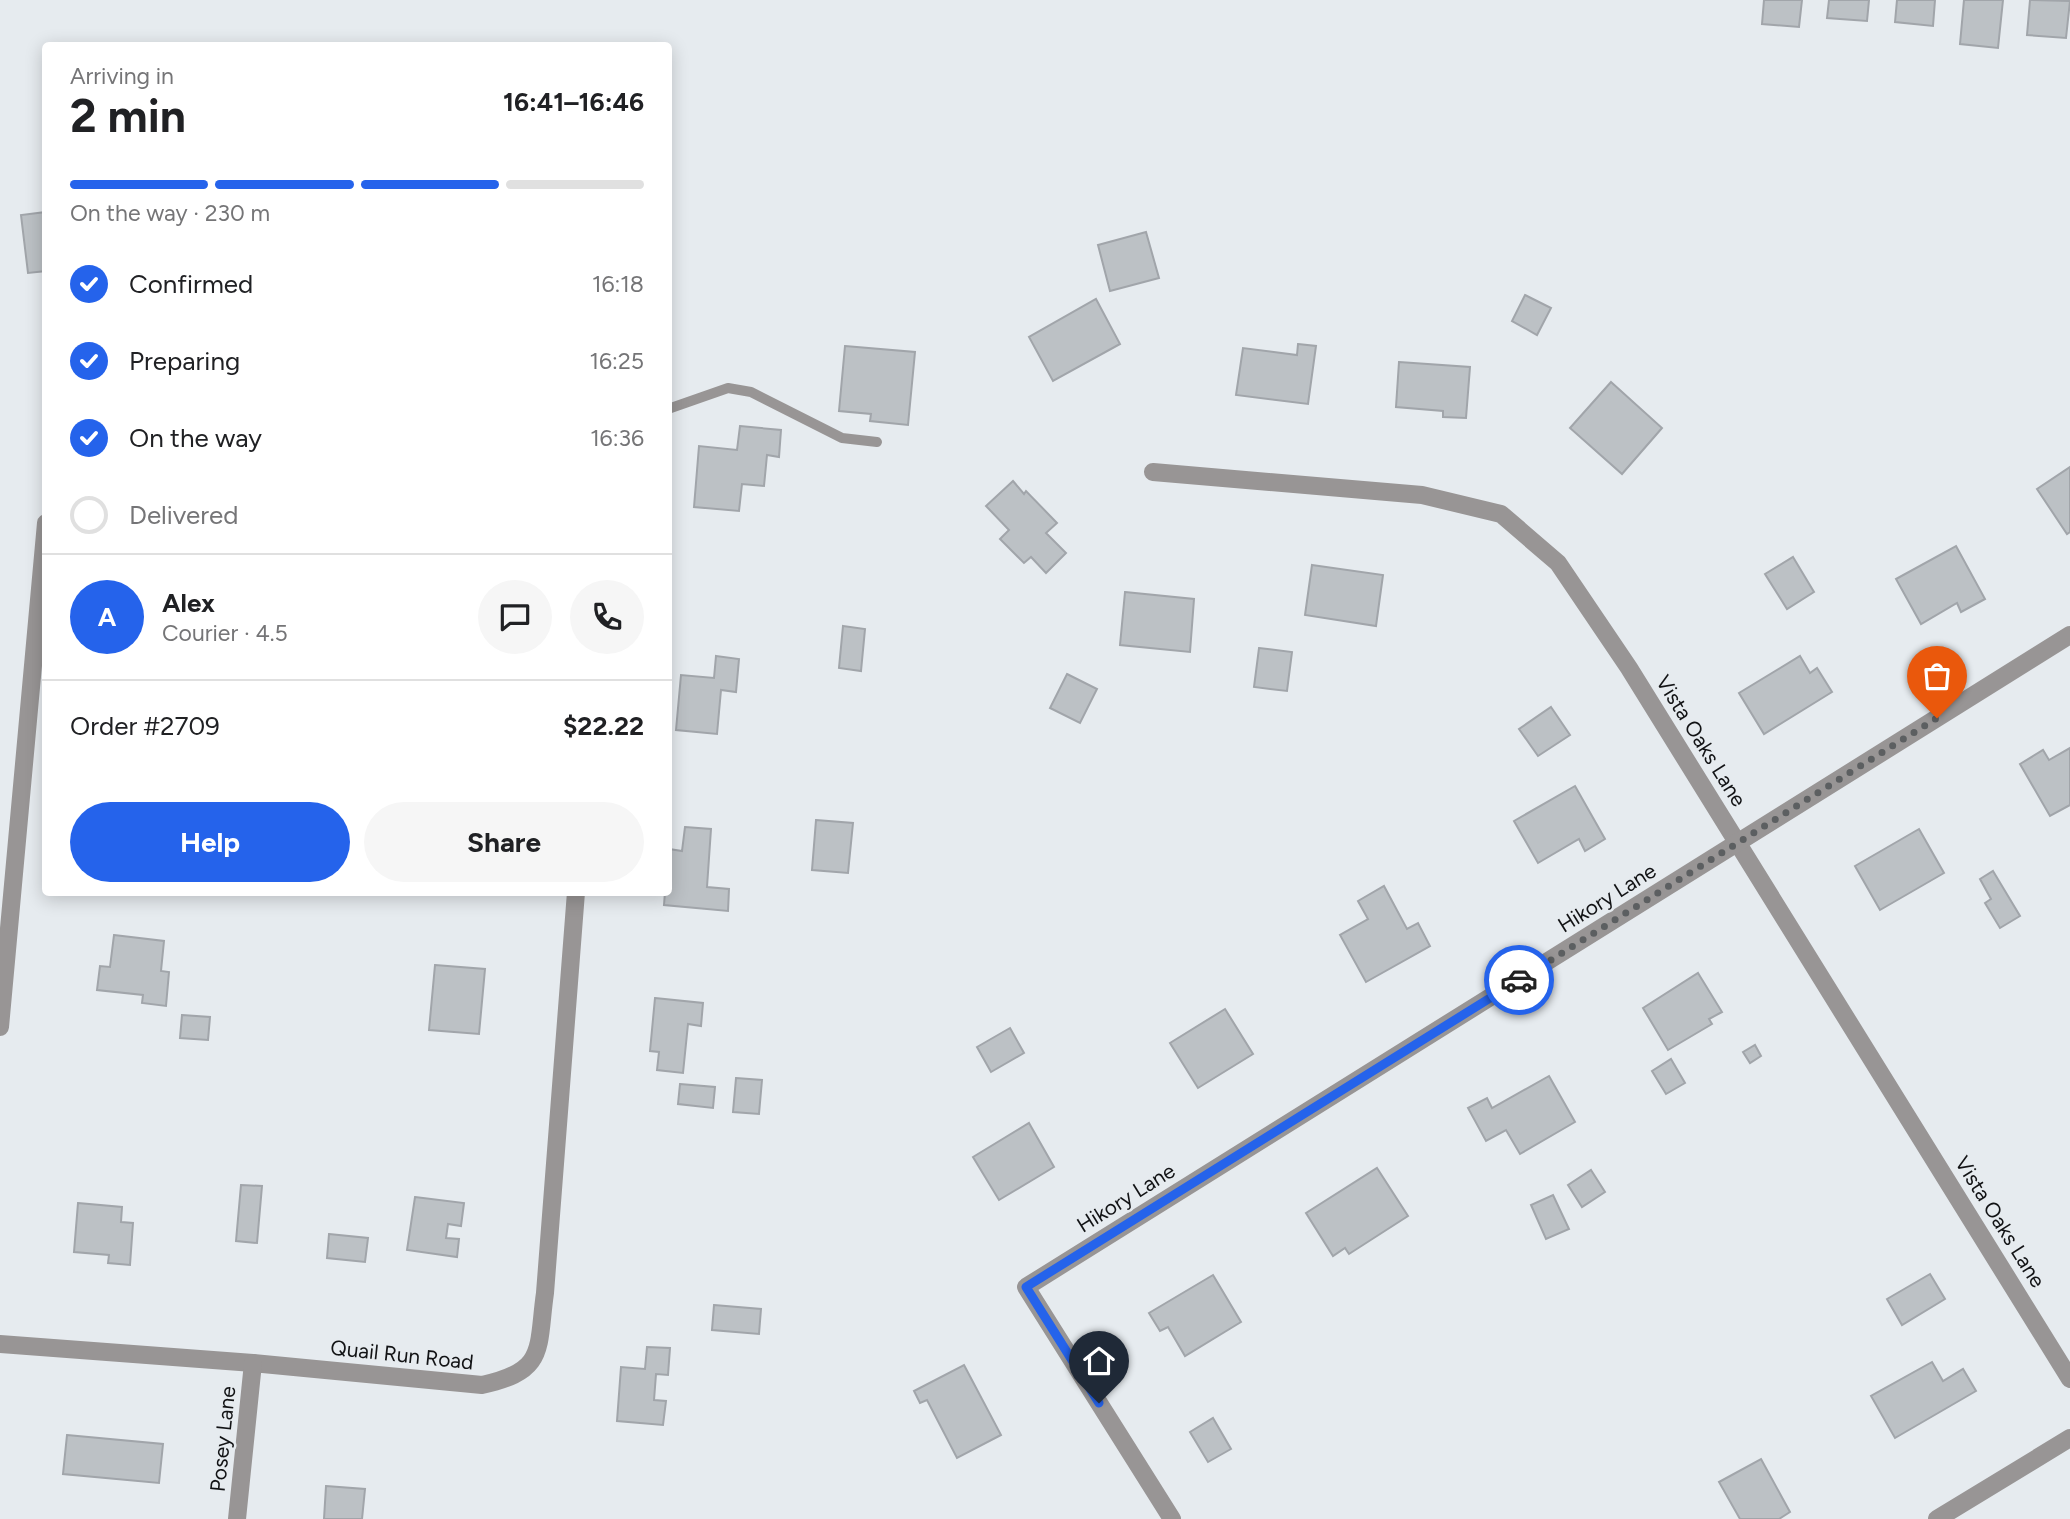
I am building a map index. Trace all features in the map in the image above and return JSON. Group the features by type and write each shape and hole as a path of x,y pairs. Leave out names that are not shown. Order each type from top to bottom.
{"street":[{"name":"Vista Oaks Lane","path":"1153,472 1422,495 1500,514 1558,562 1629,668 2070,1379"},
{"path":"0,1027 42,567"},
{"name":"Hikory Lane","path":"1172,1519 1026,1287 2070,635"},
{"name":"Quail Run Road","path":"0,1344 253,1363 482,1385 506,1380 525,1370 536,1355 545,1293 576,896"},
{"name":"Posey Lane","path":"237,1519 253,1363"},
{"path":"1938,1519 2070,1438"}],"lane":[{"path":"672,408 728,388 751,392 842,438 877,442"}],"building":[{"path":"1764,0 1802,0 1799,27 1762,24"},
{"path":"1829,0 1869,0 1867,21 1827,18"},
{"path":"1897,0 1935,0 1933,26 1895,22"},
{"path":"1964,0 2003,0 1998,48 1960,44"},
{"path":"2030,0 2070,1 2066,38 2027,35"},
{"path":"42,212 42,271 28,273 21,215"},
{"path":"1146,232 1159,278 1110,291 1098,245"},
{"path":"1525,295 1551,308 1537,335 1512,321"},
{"path":"1096,299 1120,344 1053,381 1029,337"},
{"path":"1298,344 1316,346 1308,404 1236,395 1243,348 1297,355"},
{"path":"845,346 915,352 908,425 870,421 871,414 839,411"},
{"path":"1399,362 1470,367 1466,418 1443,417 1443,411 1396,407"},
{"path":"1611,382 1662,428 1622,474 1570,428"},
{"path":"740,426 781,430 779,457 767,455 764,486 742,484 739,511 694,507 699,446 737,450"},
{"path":"2070,467 2070,532 2067,534 2037,489"},
{"path":"1013,481 1057,523 1046,533 1066,553 1046,573 1031,557 1024,563 1000,539 1009,530 986,506"},
{"path":"1956,546 1985,599 1961,612 1957,603 1921,624 1896,579"},
{"path":"1793,557 1814,592 1787,609 1765,574"},
{"path":"1312,565 1383,575 1376,626 1305,615"},
{"path":"1125,592 1194,599 1190,652 1120,645"},
{"path":"843,626 865,629 861,671 839,668"},
{"path":"1259,648 1292,652 1287,691 1254,687"},
{"path":"716,656 739,659 736,692 721,690 717,734 676,730 681,675 714,678"},
{"path":"1800,656 1810,673 1817,668 1832,692 1764,734 1739,693"},
{"path":"1067,674 1097,689 1080,723 1050,708"},
{"path":"1551,707 1570,735 1538,756 1519,729"},
{"path":"2070,748 2070,805 2050,816 2020,764 2043,750 2049,760"},
{"path":"1575,786 1605,839 1585,851 1579,839 1538,863 1514,821"},
{"path":"816,820 853,823 848,873 812,870"},
{"path":"685,827 711,829 707,887 729,889 728,911 664,905 665,896 672,896 672,849 682,851"},
{"path":"1919,829 1944,873 1880,910 1855,866"},
{"path":"1993,871 2020,916 2000,928 1985,903 1991,899 1980,879"},
{"path":"1384,886 1407,929 1418,923 1430,946 1366,982 1340,935 1368,919 1358,901"},
{"path":"114,935 164,941 161,971 169,972 166,1006 142,1003 143,995 97,990 100,966 110,967"},
{"path":"435,965 485,969 479,1034 429,1030"},
{"path":"1698,973 1722,1012 1709,1019 1712,1024 1668,1050 1643,1008"},
{"path":"655,998 703,1003 701,1026 688,1024 683,1073 657,1070 659,1052 650,1051"},
{"path":"1225,1009 1253,1054 1198,1088 1170,1043"},
{"path":"182,1015 210,1017 208,1040 180,1038"},
{"path":"1010,1028 1024,1053 991,1072 977,1047"},
{"path":"1755,1045 1761,1056 1750,1063 1743,1052"},
{"path":"1671,1059 1685,1083 1666,1094 1652,1071"},
{"path":"1549,1076 1575,1122 1520,1154 1506,1130 1486,1141 1468,1108 1487,1098 1492,1108"},
{"path":"736,1078 762,1080 759,1114 733,1112"},
{"path":"680,1084 715,1087 713,1108 678,1104"},
{"path":"1029,1123 1054,1167 999,1200 973,1157"},
{"path":"1377,1168 1408,1216 1349,1254 1345,1248 1333,1256 1306,1213"},
{"path":"1591,1170 1605,1192 1582,1207 1568,1185"},
{"path":"241,1185 262,1186 257,1243 236,1241"},
{"path":"1553,1195 1569,1229 1546,1239 1531,1205"},
{"path":"415,1197 464,1203 461,1226 448,1224 446,1238 459,1239 457,1257 407,1250"},
{"path":"78,1203 122,1207 121,1222 133,1223 130,1265 108,1263 109,1255 74,1252"},
{"path":"329,1234 368,1238 365,1262 327,1258"},
{"path":"1930,1274 1945,1299 1902,1325 1887,1299"},
{"path":"1213,1275 1241,1322 1185,1356 1168,1327 1160,1331 1149,1313"},
{"path":"714,1305 761,1309 759,1334 712,1330"},
{"path":"647,1347 670,1348 668,1375 656,1374 654,1400 666,1401 663,1425 617,1421 621,1367 645,1369"},
{"path":"1932,1362 1943,1381 1963,1369 1976,1391 1895,1438 1871,1396"},
{"path":"964,1365 1001,1435 957,1458 927,1400 920,1403 914,1391"},
{"path":"1213,1418 1231,1449 1208,1462 1190,1432"},
{"path":"67,1435 163,1444 159,1483 63,1474"},
{"path":"1761,1459 1790,1512 1779,1519 1740,1519 1719,1482"},
{"path":"326,1486 365,1489 362,1519 324,1519"}],"way so far":[{"path":"1519,980 1937,718"}],"route":[{"path":"1099,1403 1026,1287 1519,980"}]}
